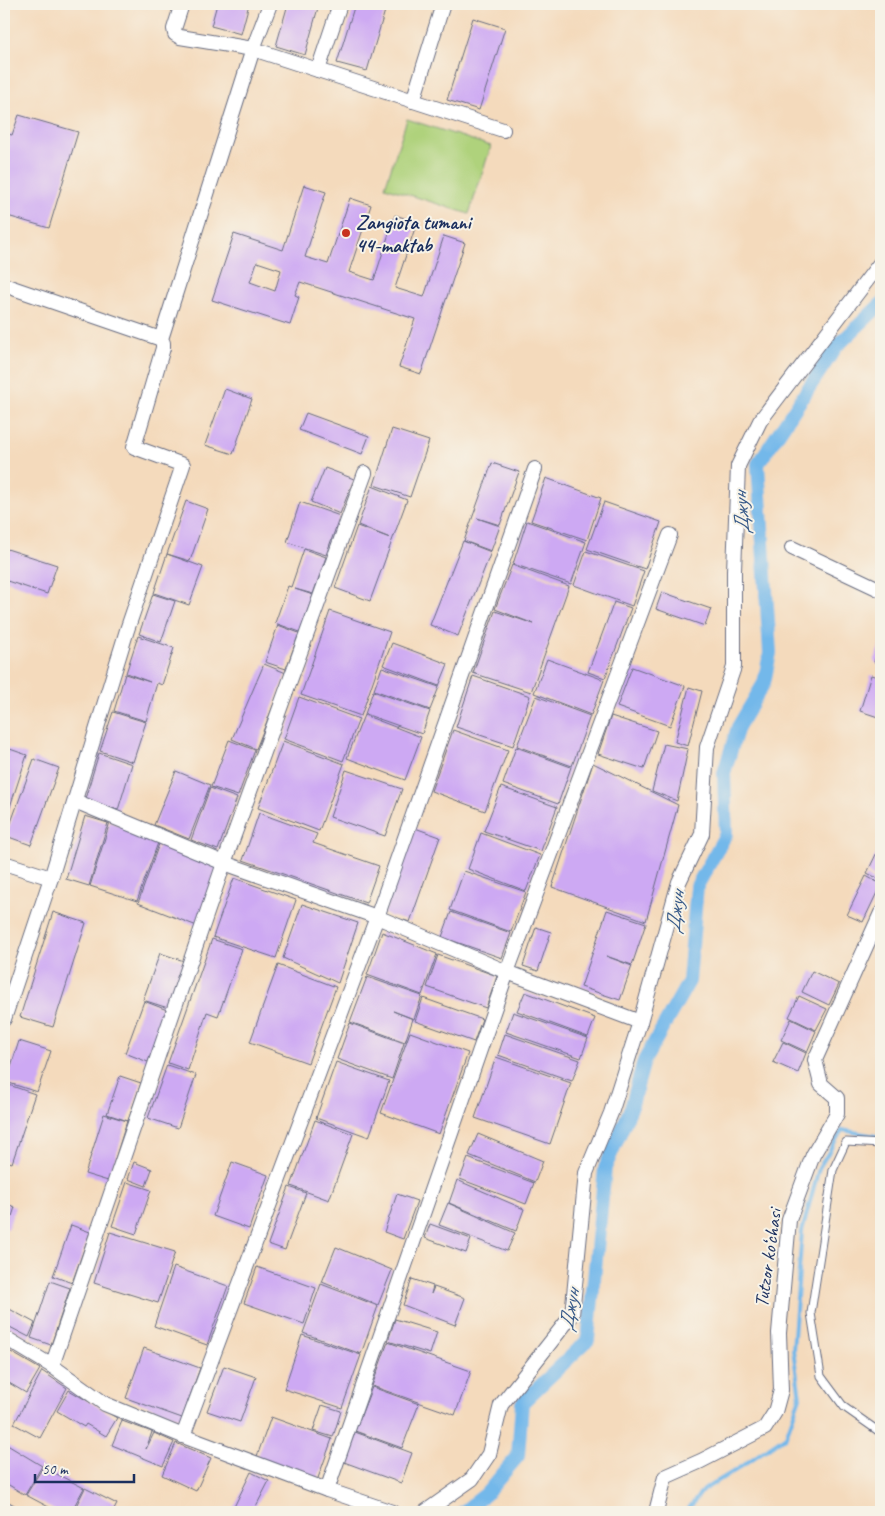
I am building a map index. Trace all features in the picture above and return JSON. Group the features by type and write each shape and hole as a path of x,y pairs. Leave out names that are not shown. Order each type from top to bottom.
{"street":[{"path":"182,4 174,29 175,34 180,37 253,49 503,130"},
{"path":"4,1019 51,878 127,630 182,465 134,447 164,348 161,339 253,49 270,4"},
{"path":"318,70 340,4"},
{"path":"413,100 444,4"},
{"path":"425,1512 472,1479 489,1454 501,1405 572,1315 586,1173 611,1114 640,1022 679,882 702,834 707,748 734,667 734,571 738,466 760,421 881,262"},
{"path":"4,285 161,339"},
{"path":"183,1436 378,917 535,469"},
{"path":"52,1366 224,863 365,474"},
{"path":"327,1490 507,972 670,535"},
{"path":"792,548 881,590"},
{"path":"75,801 224,863 378,917 507,972 640,1022"},
{"path":"4,863 51,878"},
{"name":"Tutzor ko‘chasi","path":"656,1512 665,1477 765,1428 775,1412 781,1390 779,1333 790,1220 813,1155 837,1114 837,1098 821,1084 815,1060 881,913"},
{"path":"4,1337 52,1366 105,1404 183,1436 327,1490 392,1512"},
{"path":"4,1508 11,1512"}],"lane":[{"path":"881,1144 846,1142 833,1170 811,1313 821,1376 844,1407 881,1433"}],"green space":[{"path":"407,119 491,146 469,214 385,187"}],"building":[{"path":"217,4 249,4 241,34 211,26"},
{"path":"288,4 319,4 305,55 276,46"},
{"path":"355,4 387,4 367,71 337,63"},
{"path":"473,18 505,28 479,110 447,100"},
{"path":"19,115 78,132 49,228 4,215 4,133 12,135"},
{"path":"304,185 326,192 305,257 328,264 350,198 371,205 349,272 374,280 395,215 417,222 395,288 424,297 444,236 465,243 421,374 399,367 415,319 300,282 295,295 299,297 290,325 212,300 234,234 283,250","holes":["257,262 281,270 275,291 250,282"]},
{"path":"225,389 252,399 233,454 205,445"},
{"path":"306,413 369,436 362,454 299,430"},
{"path":"392,429 429,441 410,497 374,485"},
{"path":"492,463 519,472 500,525 477,518 500,526 491,551 464,541"},
{"path":"325,468 354,479 340,514 311,502"},
{"path":"546,478 601,498 587,540 531,521"},
{"path":"372,486 407,500 370,601 335,588 357,526 390,538 358,525"},
{"path":"186,501 208,509 190,561 167,554"},
{"path":"300,502 340,516 326,555 287,542"},
{"path":"604,502 661,522 645,569 587,549"},
{"path":"527,521 586,542 571,584 513,564"},
{"path":"463,541 491,552 458,636 430,625"},
{"path":"4,548 57,565 47,594 4,580"},
{"path":"304,549 326,557 313,594 295,589 313,595 300,632 275,623 288,586 291,587"},
{"path":"586,551 644,571 632,606 574,585"},
{"path":"167,554 203,567 189,605 154,593"},
{"path":"512,565 569,586 531,692 473,673 495,611 534,624 495,609"},
{"path":"662,592 711,609 705,626 656,609"},
{"path":"153,594 175,601 161,642 139,634"},
{"path":"614,602 631,608 605,678 588,672"},
{"path":"330,611 390,632 361,716 301,695"},
{"path":"278,625 299,633 286,669 265,662"},
{"path":"138,636 174,648 162,685 157,683 146,721 114,711 125,674 150,682 126,673"},
{"path":"881,642 881,665 874,662"},
{"path":"392,643 448,664 439,686 383,665"},
{"path":"547,659 604,680 591,715 534,693"},
{"path":"264,664 286,673 256,749 232,739"},
{"path":"382,667 439,687 430,710 374,690"},
{"path":"632,667 685,686 670,726 617,707"},
{"path":"871,675 881,678 881,718 860,711"},
{"path":"473,676 530,696 513,746 456,727"},
{"path":"689,687 702,691 688,746 675,742"},
{"path":"373,691 430,711 422,734 365,714"},
{"path":"536,696 590,716 572,766 517,746"},
{"path":"299,697 359,719 343,761 284,739"},
{"path":"113,712 146,722 133,762 100,751"},
{"path":"364,715 421,737 405,780 347,758"},
{"path":"611,716 657,731 644,769 598,754"},
{"path":"453,730 508,750 485,811 431,791"},
{"path":"229,740 255,750 238,796 211,787"},
{"path":"283,741 344,764 319,831 258,808"},
{"path":"664,744 688,749 677,801 652,791"},
{"path":"4,747 27,755 4,825"},
{"path":"516,747 571,767 558,804 503,784"},
{"path":"99,753 132,764 118,810 85,799"},
{"path":"34,759 59,768 31,845 6,836"},
{"path":"593,763 678,805 646,921 552,887"},
{"path":"346,770 402,789 385,836 330,817"},
{"path":"176,771 210,785 189,839 154,825"},
{"path":"501,787 557,807 541,851 484,831"},
{"path":"210,788 237,798 218,850 191,840"},
{"path":"259,813 317,834 313,843 379,866 366,903 243,860"},
{"path":"85,816 108,823 89,886 66,879"},
{"path":"110,822 159,840 137,901 90,886"},
{"path":"415,828 440,837 410,922 384,914"},
{"path":"481,833 540,855 526,891 468,869"},
{"path":"160,841 218,865 197,926 138,903"},
{"path":"881,844 881,880 867,873"},
{"path":"464,871 526,892 511,932 450,910"},
{"path":"866,876 881,884 863,922 847,915"},
{"path":"234,878 296,900 276,958 213,937"},
{"path":"302,904 358,923 338,983 283,958"},
{"path":"607,910 646,923 632,965 606,956 632,966 620,1000 581,987"},
{"path":"53,912 86,923 53,1027 20,1017"},
{"path":"451,912 511,933 502,958 442,937"},
{"path":"536,927 551,932 538,971 523,966"},
{"path":"382,932 437,954 422,995 367,975"},
{"path":"212,939 242,949 218,1016 207,1012 188,1070 168,1063"},
{"path":"160,953 184,961 168,1008 143,1000"},
{"path":"438,955 497,976 486,1008 427,987"},
{"path":"278,965 336,987 308,1063 250,1042"},
{"path":"812,971 839,984 829,1005 802,992"},
{"path":"367,977 422,996 414,1019 393,1011 413,1019 405,1042 350,1022"},
{"path":"525,992 595,1018 588,1037 517,1011"},
{"path":"799,996 827,1009 816,1030 789,1017"},
{"path":"423,998 482,1019 474,1042 415,1021"},
{"path":"144,1001 167,1010 148,1062 125,1053"},
{"path":"513,1012 588,1038 581,1058 506,1032"},
{"path":"791,1019 816,1031 807,1052 781,1040"},
{"path":"350,1023 404,1043 392,1079 337,1059"},
{"path":"410,1032 468,1053 439,1134 381,1113"},
{"path":"505,1034 580,1060 572,1081 498,1055"},
{"path":"19,1041 51,1051 37,1092 6,1082"},
{"path":"783,1042 806,1053 798,1073 773,1062"},
{"path":"496,1057 571,1083 550,1144 475,1118"},
{"path":"336,1062 389,1081 369,1137 316,1118"},
{"path":"167,1065 196,1075 178,1128 148,1118"},
{"path":"120,1076 141,1083 128,1121 107,1114"},
{"path":"6,1084 35,1094 12,1163 4,1160 4,1091"},
{"path":"104,1114 127,1121 108,1181 85,1174"},
{"path":"315,1120 353,1134 329,1200 291,1186"},
{"path":"478,1134 543,1161 535,1182 469,1155"},
{"path":"468,1158 534,1183 526,1204 460,1179"},
{"path":"134,1162 152,1169 146,1186 128,1179"},
{"path":"232,1162 268,1175 249,1229 213,1216"},
{"path":"457,1180 524,1209 516,1231 449,1203"},
{"path":"127,1182 151,1190 136,1234 112,1226"},
{"path":"289,1187 306,1193 285,1250 268,1244"},
{"path":"397,1194 417,1201 403,1239 384,1232"},
{"path":"4,1203 15,1207 8,1229 4,1228"},
{"path":"448,1203 515,1233 507,1251 439,1225"},
{"path":"430,1224 471,1239 466,1253 425,1238"},
{"path":"71,1225 90,1232 72,1283 53,1276"},
{"path":"110,1232 175,1252 158,1303 94,1283"},
{"path":"336,1247 392,1270 378,1305 322,1282"},
{"path":"174,1267 228,1286 207,1345 154,1326"},
{"path":"257,1267 316,1288 304,1324 244,1303"},
{"path":"412,1279 433,1286 431,1294 434,1287 465,1298 455,1325 403,1305"},
{"path":"50,1281 70,1288 51,1345 31,1338"},
{"path":"321,1284 378,1306 361,1354 303,1333"},
{"path":"4,1306 35,1323 29,1337 4,1324"},
{"path":"395,1319 437,1332 430,1354 388,1341"},
{"path":"302,1335 361,1355 342,1408 284,1389"},
{"path":"388,1342 471,1371 455,1415 372,1386"},
{"path":"4,1348 40,1369 26,1393 4,1380"},
{"path":"144,1348 200,1368 182,1418 126,1398"},
{"path":"224,1366 256,1377 240,1422 207,1411"},
{"path":"42,1371 67,1388 40,1438 14,1424"},
{"path":"372,1387 419,1404 402,1448 355,1431"},
{"path":"69,1390 117,1418 106,1436 86,1424 84,1427 57,1411"},
{"path":"322,1405 341,1411 333,1437 313,1431"},
{"path":"271,1417 332,1439 317,1481 256,1459"},
{"path":"122,1421 152,1432 146,1449 154,1433 174,1442 163,1466 112,1445"},
{"path":"355,1432 412,1453 401,1483 344,1462"},
{"path":"4,1443 42,1466 25,1495 4,1482"},
{"path":"176,1443 211,1458 196,1491 162,1475"},
{"path":"43,1467 84,1488 71,1512 58,1512 26,1495"},
{"path":"251,1472 269,1481 253,1512 240,1512 233,1509"},
{"path":"85,1488 117,1504 113,1512 73,1512"}],"waterway":[{"name":"Джун","path":"463,1512 486,1494 518,1456 522,1403 588,1340 605,1168 631,1108 644,1061 689,981 697,886 726,834 724,773 738,727 764,683 770,653 758,464 836,347 881,304"},
{"path":"686,1512 703,1490 786,1436 800,1397 793,1350 802,1231 819,1168 842,1130 881,1137"}],"place":[{"name":"Zangiota tumani 44-maktab","path":"346,233"}]}
